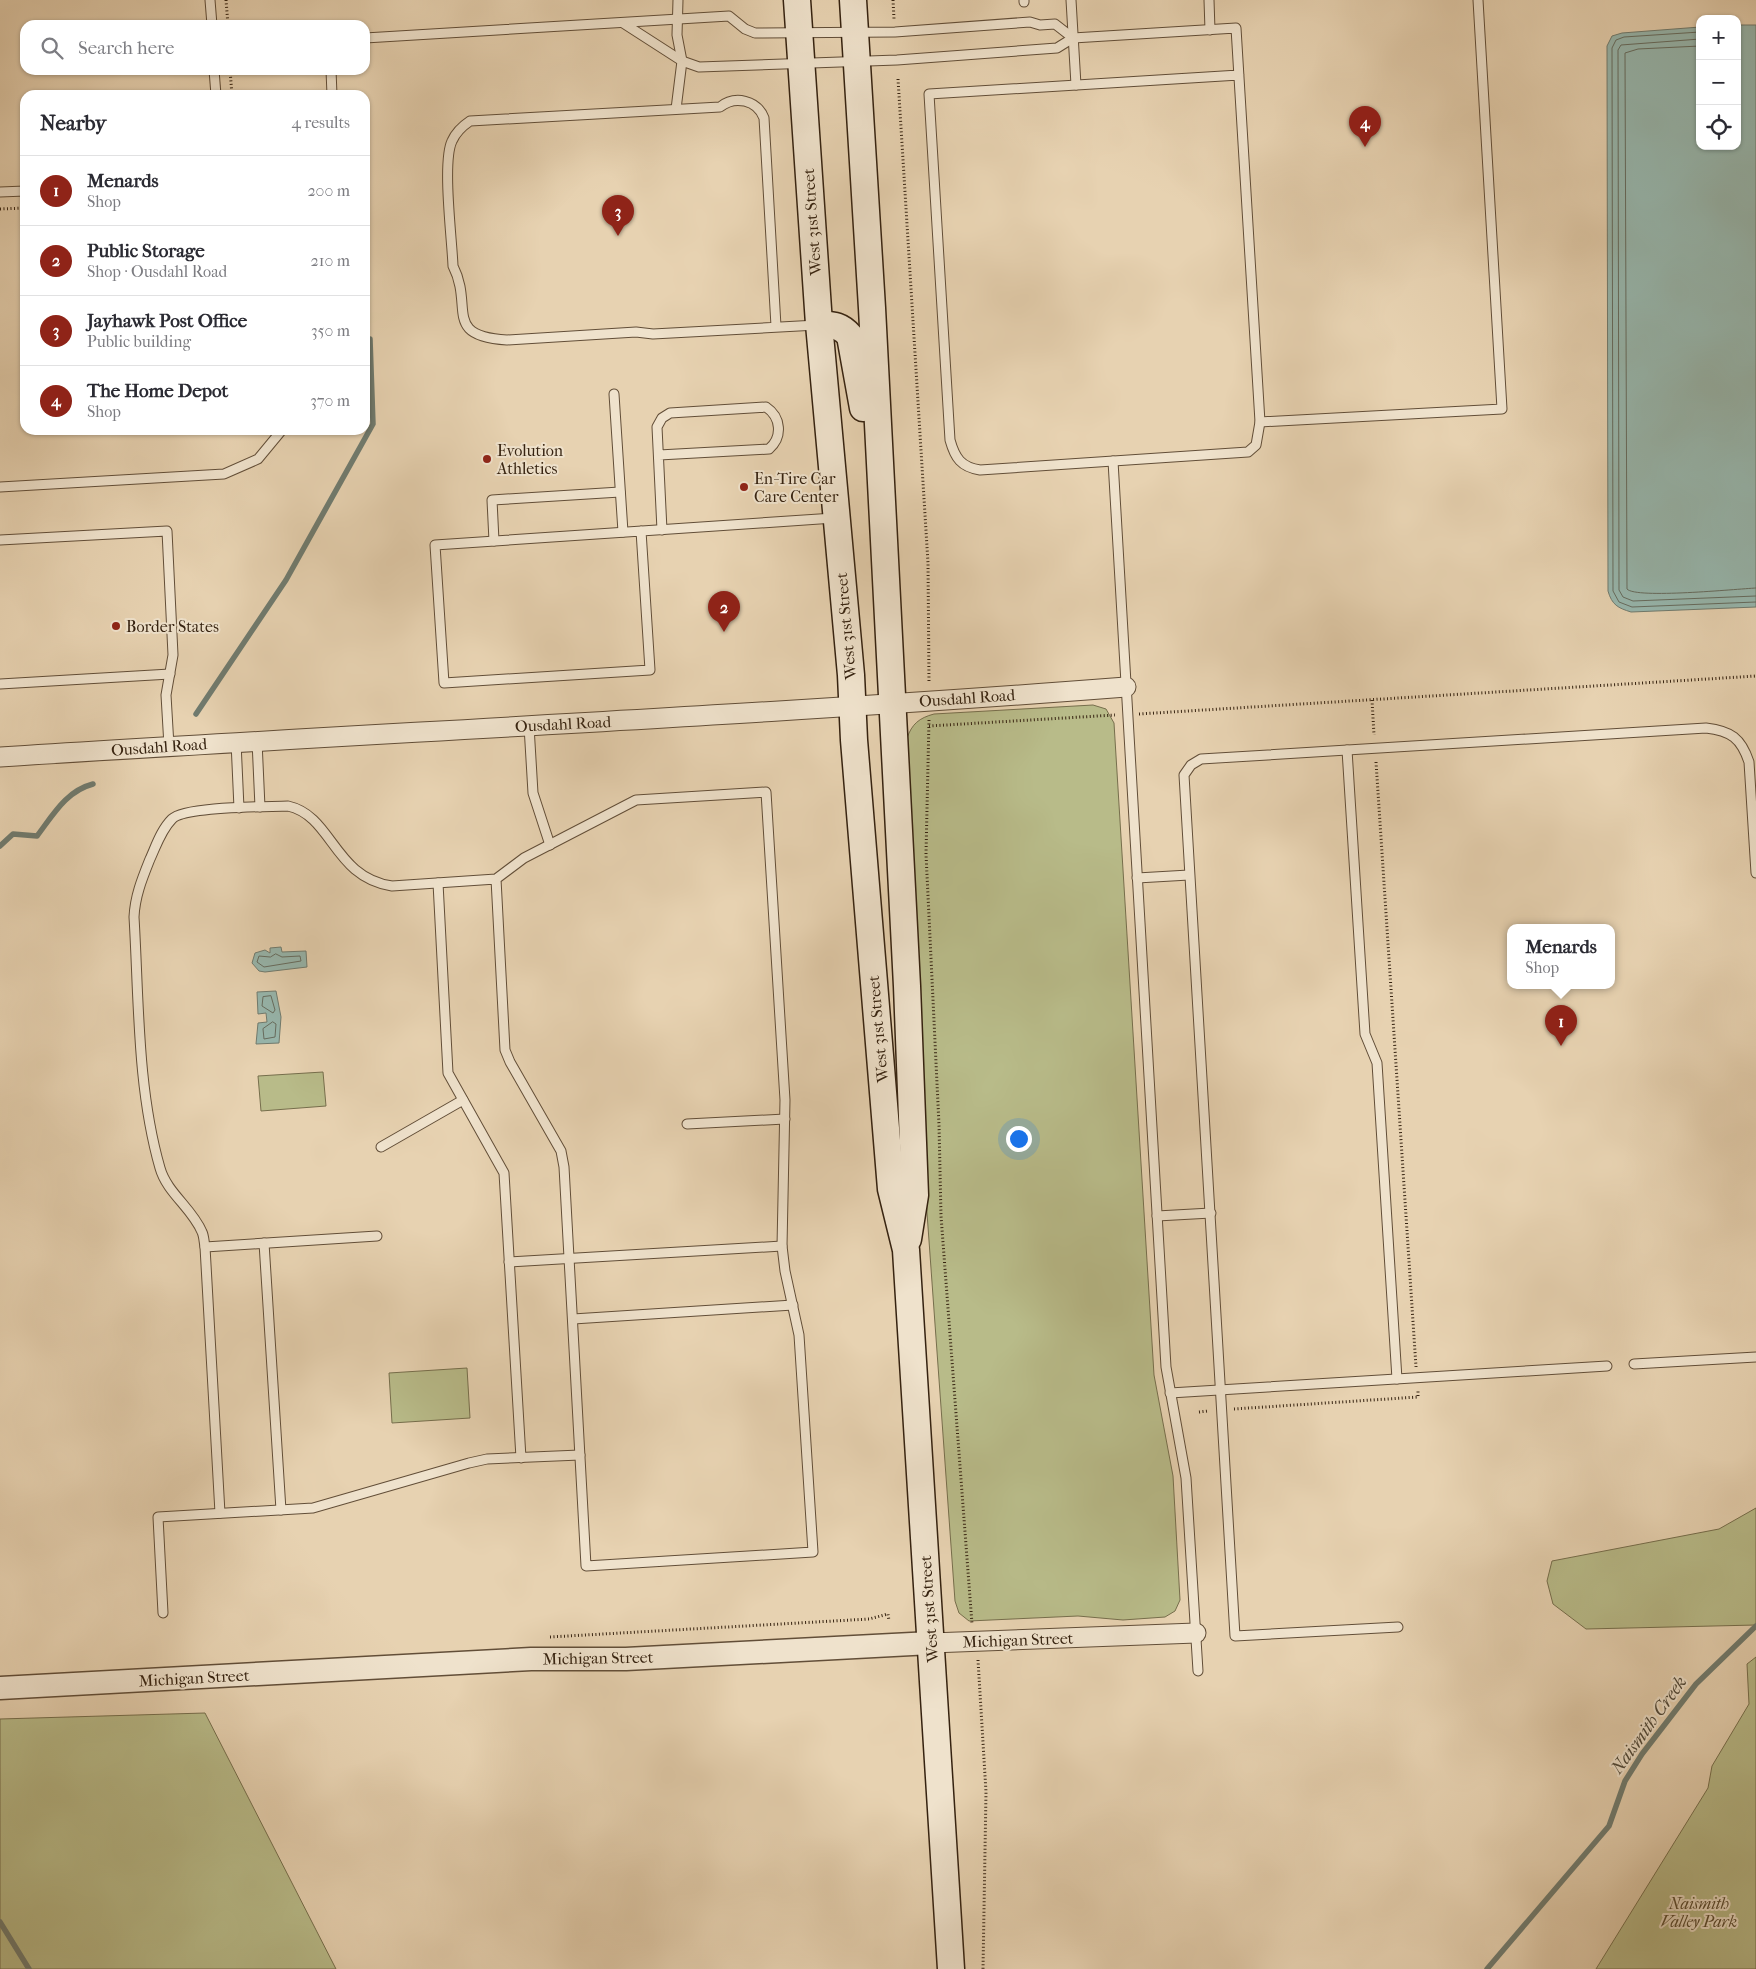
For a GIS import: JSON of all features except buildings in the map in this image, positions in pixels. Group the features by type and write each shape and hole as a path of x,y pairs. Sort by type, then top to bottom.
{"main road":[{"name":"West 31st Street","path":"797,0 819,324 837,518 891,1189 906,1250 951,1969"},
{"name":"West 31st Street","path":"853,0 907,986 915,1195 906,1250"},
{"path":"819,324 835,325 845,329 850,336 859,392 879,461"}],"street":[{"name":"Ousdahl Road","path":"0,756 257,740 689,718 1126,687"},
{"name":"Michigan Street","path":"0,1688 531,1659 626,1659 931,1643 1196,1633"}],"lane":[{"path":"210,0 212,20"},
{"path":"676,109 675,100 682,61 677,35 679,20 678,0"},
{"path":"1071,0 1076,85"},
{"path":"1209,0 1210,30"},
{"path":"1260,422 1502,409 1478,0"},
{"path":"370,38 729,16 745,29 755,33 895,32 1030,22 1040,25 1055,24 1073,38"},
{"path":"623,23 682,61 699,67 856,62 1057,48 1073,38 1236,28 1239,75 1260,422 1256,445 1248,452 980,470 960,463 953,452 950,440 929,94 1239,75"},
{"path":"214,75 216,90"},
{"path":"331,75 332,90"},
{"path":"776,326 764,118 756,106 742,100 724,104 720,107 470,121 459,129 451,143 448,163 453,266 460,279 462,318 468,329 476,335 490,339 507,340 819,324"},
{"path":"0,192 20,190"},
{"path":"614,394 623,532"},
{"path":"658,455 768,449 775,443 778,435 777,420 773,411 766,407 670,413 662,418 657,427 658,455 662,530"},
{"path":"0,487 224,474 258,459 278,435"},
{"path":"1113,461 1166,1367 1186,1478 1198,1672"},
{"path":"494,541 492,500 620,492"},
{"path":"641,531 650,670 444,683 435,545 623,532 837,518"},
{"path":"0,540 167,530 173,655 166,695 169,746"},
{"path":"0,684 170,674"},
{"path":"529,726 533,793 550,845"},
{"path":"1398,1627 1235,1636 1222,1390 1184,775 1191,765 1201,759 1706,728 1723,730 1735,737 1744,748 1749,762 1756,873"},
{"path":"257,740 260,807"},
{"path":"236,742 239,808"},
{"path":"1347,750 1365,1034 1377,1063 1397,1379"},
{"path":"220,1513 205,1246 202,1231 165,1180 160,1169 150,1124 143,1064 134,917 135,898 156,845 173,818 194,810 288,806 304,811 347,863 363,877 376,884 392,886 496,879 524,858 636,800 766,792 785,1119 782,1246 784,1271 799,1335 813,1552 586,1566 564,1167 561,1151 510,1062 506,1050 496,879"},
{"path":"1137,878 1189,875"},
{"path":"438,883 448,1073 504,1173 521,1458"},
{"path":"381,1148 463,1100"},
{"path":"687,1124 785,1119"},
{"path":"1157,1216 1211,1213"},
{"path":"205,1246 378,1236"},
{"path":"264,1243 281,1510"},
{"path":"510,1262 782,1246"},
{"path":"573,1319 792,1305"},
{"path":"1634,1364 1756,1357"},
{"path":"1170,1393 1607,1366"},
{"path":"163,1613 158,1517 313,1508 469,1462 580,1455"}],"path":[{"path":"226,0 228,20"},
{"path":"893,0 894,19"},
{"path":"230,75 232,90"},
{"path":"898,79 928,563 929,674"},
{"path":"0,209 20,208"},
{"path":"972,1621 941,1216 939,1124 926,854 929,726 1756,676"},
{"path":"979,1666 986,1792 983,1969"}],"green space":[{"path":"1093,705 1106,709 1114,723 1154,1375 1173,1476 1180,1600 1175,1611 1165,1617 1123,1620 1078,1616 969,1621 959,1613 955,1601 927,1213 907,738 917,722 924,717 934,714"},
{"path":"323,1072 326,1106 261,1111 258,1076"},
{"path":"467,1368 470,1418 392,1423 389,1373"},
{"path":"1756,1508 1756,1625 1586,1629 1553,1604 1547,1581 1552,1561 1719,1529"},
{"name":"Naismith Valley Park","path":"1756,1657 1756,1969 1596,1969 1708,1788 1712,1766 1749,1704 1747,1664"},
{"path":"205,1713 336,1969 0,1969 0,1719"}],"water":[{"path":"1741,25 1756,25 1756,607 1631,612 1616,605 1611,600 1608,591 1607,46 1612,36 1622,33 1696,27 1696,150 1741,150"},
{"path":"281,947 282,952 306,951 307,967 265,972 259,971 252,963 255,953 265,950 270,953 270,948"},
{"path":"276,991 281,1017 279,1043 256,1044 258,1023 267,1022 266,1013 258,1014 257,992"}],"waterway":[{"path":"370,339 373,424 370,429"},
{"path":"196,714 286,580 367,435"},
{"path":"0,846 13,834 37,836 68,798 83,787 93,784"},
{"name":"Naismith Creek","path":"1487,1969 1609,1826 1625,1781 1642,1754 1696,1684 1756,1626"},
{"path":"0,1922 29,1969"}],"place":[{"name":"The Home Depot","path":"1365,147"},
{"name":"Jayhawk Post Office","path":"618,236"},
{"name":"Evolution Athletics","path":"487,459"},
{"name":"En-Tire Car Care Center","path":"744,487"},
{"name":"Border States","path":"116,626"},
{"name":"Public Storage","path":"724,632"},
{"name":"Menards","path":"1561,1046"}]}
